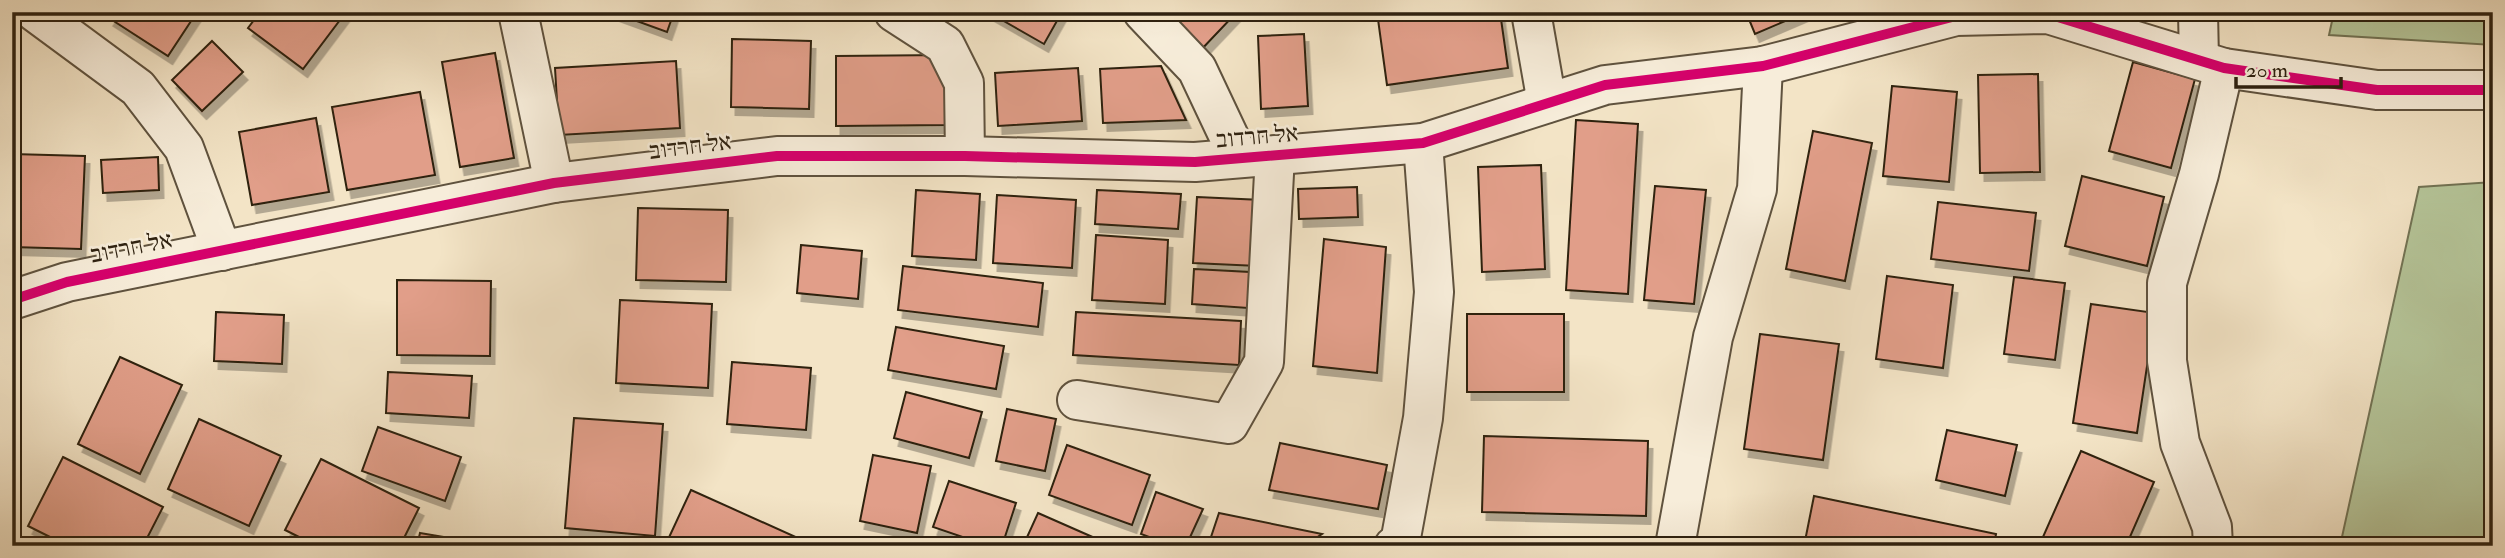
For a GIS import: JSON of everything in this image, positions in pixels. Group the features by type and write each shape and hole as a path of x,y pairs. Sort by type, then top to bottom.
{"street":[{"path":"35,12 138,88 184,148 222,251"},
{"path":"518,12 554,183"},
{"path":"894,12 945,45 964,83 965,156"},
{"path":"1077,400 1229,424 1264,362 1257,157 1197,69 1143,12"},
{"path":"1531,12 1546,103"},
{"path":"2197,12 2211,64 2199,174 2166,283 2166,361 2180,443 2212,527 2213,546"},
{"name":"אל חרדוב","path":"12,300 67,282 554,183 777,156 965,156 1195,162 1423,143 1605,85 1763,66 1956,16 2048,14 2079,17 2211,64 2377,90 2493,90"},
{"path":"1675,546 1713,337 1757,189 1763,66"},
{"path":"1394,546 1400,543 1423,418 1434,292 1423,143"}],"green space":[{"path":"2334,12 2493,12 2493,45 2329,35"},
{"path":"2493,182 2493,546 2340,546 2419,187"}],"building":[{"path":"113,12 197,12 168,56 109,18"},
{"path":"260,12 346,12 303,69 248,28"},
{"path":"612,12 674,12 667,32"},
{"path":"988,12 1062,12 1044,44"},
{"path":"1157,12 1237,12 1199,52"},
{"path":"1377,12 1500,12 1508,68 1387,85"},
{"path":"1746,12 1806,12 1755,34"},
{"path":"1304,34 1308,106 1261,109 1258,36"},
{"path":"732,39 811,41 809,109 731,107"},
{"path":"212,41 243,72 202,111 172,80"},
{"path":"495,53 514,158 460,167 442,62"},
{"path":"945,55 946,125 836,126 836,56"},
{"path":"676,61 680,128 559,135 555,68"},
{"path":"2133,62 2195,79 2171,168 2109,151"},
{"path":"1161,66 1186,120 1103,123 1100,69"},
{"path":"1078,68 1082,121 998,126 995,73"},
{"path":"2038,74 2040,172 1980,173 1978,75"},
{"path":"1892,86 1957,92 1949,182 1883,176"},
{"path":"420,92 435,175 347,190 332,107"},
{"path":"316,118 329,192 252,205 239,132"},
{"path":"1576,120 1638,124 1628,294 1566,290"},
{"path":"1813,131 1872,143 1845,281 1786,269"},
{"path":"12,154 85,156 81,249 12,247"},
{"path":"158,157 159,190 103,193 101,160"},
{"path":"1541,165 1545,269 1482,272 1478,167"},
{"path":"2082,176 2164,197 2147,266 2065,246"},
{"path":"1655,186 1706,190 1694,304 1644,300"},
{"path":"1357,187 1358,217 1299,219 1298,189"},
{"path":"916,190 980,194 976,260 912,256"},
{"path":"1097,190 1181,194 1178,229 1095,224"},
{"path":"997,195 1076,200 1072,268 993,263"},
{"path":"1197,197 1262,200 1258,266 1193,263"},
{"path":"1938,202 2036,213 2029,271 1931,259"},
{"path":"638,208 728,210 726,282 636,280"},
{"path":"1096,235 1168,240 1165,304 1092,300"},
{"path":"1324,239 1386,247 1377,373 1313,366"},
{"path":"801,245 862,251 858,299 797,293"},
{"path":"903,266 1043,283 1038,327 898,310"},
{"path":"1194,269 1250,272 1248,308 1192,304"},
{"path":"1887,276 1953,285 1943,368 1876,359"},
{"path":"2014,277 2065,283 2055,360 2004,354"},
{"path":"397,280 491,281 490,356 397,355"},
{"path":"620,300 712,304 708,388 616,383"},
{"path":"2091,304 2155,313 2137,433 2073,423"},
{"path":"216,312 284,315 282,364 214,361"},
{"path":"1076,312 1241,321 1239,365 1073,355"},
{"path":"1467,314 1564,314 1564,392 1467,392"},
{"path":"896,327 1004,346 996,389 888,370"},
{"path":"1760,334 1839,344 1823,460 1744,449"},
{"path":"120,357 182,385 140,474 78,444"},
{"path":"732,362 811,368 806,430 727,424"},
{"path":"388,372 472,376 469,418 386,413"},
{"path":"906,392 982,412 969,458 894,438"},
{"path":"1007,409 1056,419 1045,471 996,461"},
{"path":"574,418 663,424 655,536 565,528"},
{"path":"199,419 281,456 249,526 168,489"},
{"path":"378,427 461,457 445,501 362,471"},
{"path":"1947,430 2017,445 2005,496 1936,480"},
{"path":"1484,436 1648,441 1646,516 1482,512"},
{"path":"1280,443 1387,465 1378,509 1269,490"},
{"path":"1067,445 1150,475 1132,525 1049,495"},
{"path":"2081,451 2154,482 2126,546 2039,546"},
{"path":"873,455 931,466 917,533 860,521"},
{"path":"63,457 163,507 143,546 68,546 28,526"},
{"path":"321,459 419,508 400,546 317,546 285,530"},
{"path":"949,481 1016,503 1002,546 989,546 933,527"},
{"path":"691,490 809,543 808,546 665,546"},
{"path":"1156,492 1203,509 1186,546 1173,546 1141,534"},
{"path":"1814,496 1996,534 1994,546 1804,546"},
{"path":"1038,513 1113,546 1023,546"},
{"path":"1219,513 1322,534 1304,546 1208,546"},
{"path":"420,533 491,545 417,546"}],"cycle path":[{"path":"12,300 67,282 554,183 777,156 965,156 1195,162 1423,143 1605,85 1763,66 1956,16 2048,14 2224,68 2377,90 2493,90"}]}
